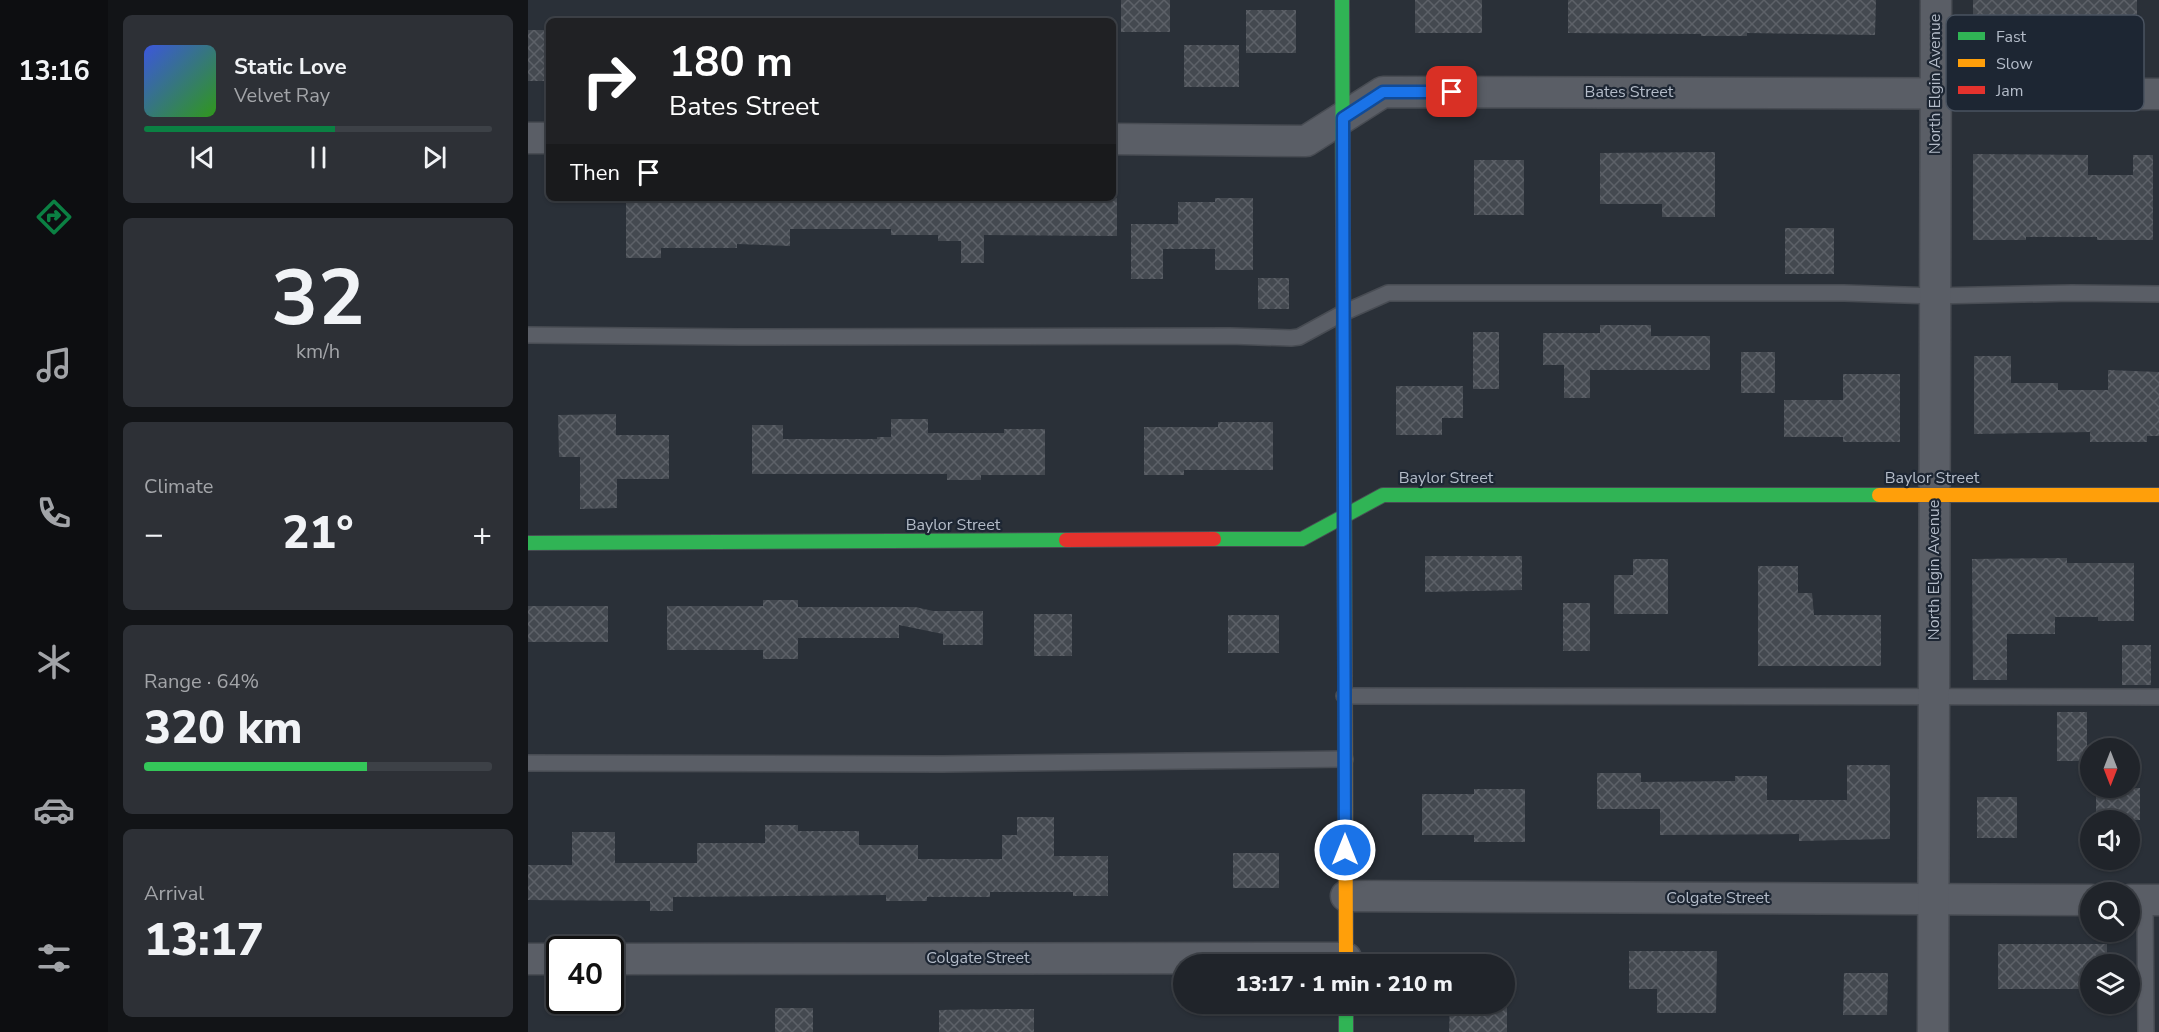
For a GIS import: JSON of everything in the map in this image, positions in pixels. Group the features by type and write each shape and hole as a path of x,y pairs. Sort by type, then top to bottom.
{"street":[{"path":"1342,0 1346,954"},
{"name":"North Elgin Avenue","path":"1933,1032 1936,0"},
{"name":"Bates Street","path":"1116,140 1306,141 1383,92 1946,93"},
{"name":"Bates Street","path":"2144,94 2159,94"},
{"path":"528,138 546,138"},
{"name":"Baylor Street","path":"528,543 1302,539 1383,495 2159,495"},
{"name":"Colgate Street","path":"1346,896 2080,900"},
{"path":"528,959 546,959"},
{"name":"Colgate Street","path":"624,959 1173,961"},
{"path":"1346,1014 1346,1032"}],"lane":[{"path":"528,335 1291,338 1299,337 1343,312 1388,293 1833,293 1935,296 2159,294"},
{"path":"1344,696 2159,698"},
{"path":"528,763 942,764 1345,759"},
{"path":"2145,900 2146,1032"}],"building":[{"path":"1121,0 1170,0 1170,32 1121,32"},
{"path":"1415,0 1482,0 1482,33 1415,33"},
{"path":"1568,0 1876,0 1875,35 1747,33 1747,36 1701,36 1701,34 1568,33"},
{"path":"1973,0 2137,0 2137,15 1973,15"},
{"path":"1246,10 1296,10 1296,53 1246,53"},
{"path":"528,30 546,30 546,81 528,81"},
{"path":"1184,45 1239,45 1239,87 1184,87"},
{"path":"1715,152 1715,217 1662,217 1662,204 1600,204 1600,153"},
{"path":"1973,154 2088,155 2088,175 2133,175 2133,155 2153,155 2153,240 2026,237 2026,240 1973,240"},
{"path":"1474,160 1524,160 1524,215 1474,215"},
{"path":"1117,198 1117,236 984,235 984,263 961,263 961,241 938,241 938,235 891,235 891,229 790,229 790,246 737,244 737,248 661,248 661,258 626,258 626,201 1116,201"},
{"path":"1215,198 1253,198 1253,270 1215,270 1215,249 1163,249 1163,279 1131,279 1131,224 1178,224 1178,202 1215,202"},
{"path":"1785,228 1834,228 1834,274 1785,274"},
{"path":"1258,278 1289,278 1289,309 1258,309"},
{"path":"1600,325 1651,325 1651,336 1710,336 1710,370 1590,370 1590,398 1564,398 1564,365 1543,365 1543,333 1600,333"},
{"path":"1473,332 1499,332 1499,389 1473,389"},
{"path":"1741,352 1775,352 1775,393 1741,393"},
{"path":"1974,356 2011,356 2011,383 2058,383 2058,390 2108,390 2108,370 2159,372 2159,436 2147,436 2147,442 2090,442 2090,432 1974,434"},
{"path":"1843,374 1900,374 1900,442 1843,442 1843,437 1784,437 1784,400 1843,400"},
{"path":"1396,386 1463,386 1463,418 1442,418 1442,435 1396,435"},
{"path":"616,414 616,435 669,435 669,479 617,479 617,508 580,509 580,457 559,457 558,415"},
{"path":"891,419 928,419 928,433 1004,433 1004,429 1045,429 1045,475 981,475 981,480 947,480 947,474 752,474 752,425 783,425 783,439 877,439 877,437 891,437"},
{"path":"1218,422 1273,422 1273,470 1184,470 1184,475 1144,475 1144,427 1218,427"},
{"path":"1425,556 1522,556 1522,590 1425,592"},
{"path":"2067,558 2067,563 2134,563 2134,621 2098,621 2098,617 2055,617 2055,634 2007,634 2007,680 1973,680 1972,559"},
{"path":"1633,559 1668,559 1668,614 1614,614 1614,575 1633,575"},
{"path":"1758,566 1798,566 1798,593 1812,593 1814,615 1881,615 1881,666 1758,666"},
{"path":"763,600 798,600 798,607 915,607 933,611 983,611 983,645 943,645 943,634 899,625 899,638 798,638 798,659 763,659 763,650 667,650 667,606 763,606"},
{"path":"1563,603 1590,603 1590,651 1563,651"},
{"path":"528,606 608,606 608,642 528,642"},
{"path":"1034,614 1072,614 1072,656 1034,656"},
{"path":"1228,615 1279,615 1279,653 1228,653"},
{"path":"2122,645 2151,645 2151,685 2122,685"},
{"path":"2057,712 2087,712 2087,738 2080,738 2080,761 2057,761"},
{"path":"1847,765 1890,765 1890,839 1799,841 1799,834 1660,835 1660,809 1597,809 1597,773 1641,773 1641,782 1735,781 1735,776 1767,776 1767,800 1847,800"},
{"path":"1474,789 1525,789 1525,842 1474,842 1474,835 1422,835 1422,794 1474,794"},
{"path":"1977,797 2017,797 2017,838 1977,838"},
{"path":"2096,798 2140,798 2140,810 2096,810"},
{"path":"1017,817 1054,817 1054,856 1108,856 1108,896 1073,896 1073,892 990,892 990,897 927,897 927,901 886,901 886,895 673,897 673,911 650,911 650,901 528,900 528,865 572,865 572,832 615,832 615,863 697,863 697,843 765,843 765,825 798,825 798,831 859,831 859,845 918,845 918,859 1002,859 1002,835 1017,835"},
{"path":"1233,853 1279,853 1279,888 1233,888"},
{"path":"1998,944 2107,944 2107,954 2080,954 2080,989 1998,989"},
{"path":"1629,951 1717,951 1716,1013 1657,1013 1657,989 1629,989"},
{"path":"1844,973 1888,973 1887,1015 1843,1015"},
{"path":"775,1008 813,1008 813,1032 775,1032"},
{"path":"1034,1009 1034,1032 939,1032 939,1010"},
{"path":"1450,1014 1507,1014 1507,1032 1449,1032"}],"traffic: fast":[{"path":"1342,0 1345,675"},
{"path":"1214,539 1302,539 1383,495 1879,495"},
{"path":"528,543 1066,540"},
{"path":"1346,1014 1346,1032"}],"traffic: slow":[{"path":"1879,495 2159,495"},
{"path":"1345,675 1346,954"}],"traffic: jam":[{"path":"1066,540 1214,539"}],"route":[{"path":"1345,850 1343,118 1383,92 1452,92"}]}
